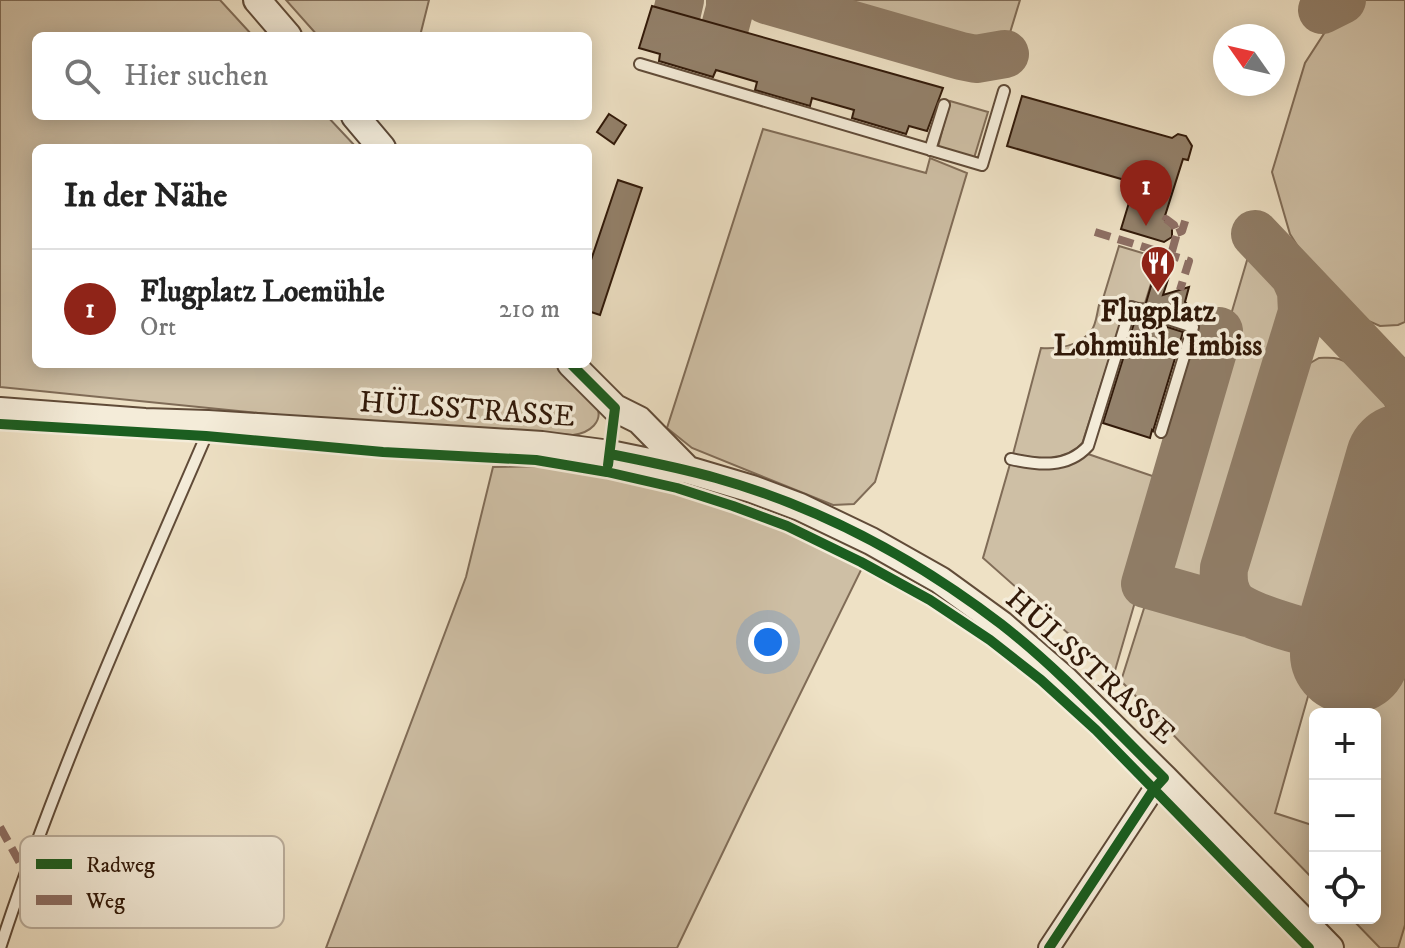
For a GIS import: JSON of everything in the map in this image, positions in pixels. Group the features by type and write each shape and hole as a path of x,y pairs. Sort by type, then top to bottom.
{"street":[{"path":"257,0 285,32"},
{"path":"358,120 379,144"},
{"path":"575,368 615,408 639,420 688,470"},
{"path":"610,454 615,408"},
{"name":"HÜLSSTRASSE","path":"0,411 542,445 610,454 688,470 800,507 871,541 940,580 1002,625 1064,679 1330,948"},
{"path":"1049,948 1164,778"}],"lane":[{"path":"640,64 982,165 1004,91"},
{"path":"930,150 944,105"},
{"path":"1011,459 1052,464 1068,460 1088,446 1131,307 1193,327 1161,432"},
{"path":"39,836 113,652 206,436 208,424"},
{"path":"0,948 20,887"}],"shaded area":[{"path":"0,0 220,0 249,32 32,32 32,120 331,120 353,144 32,144 32,368 565,368 596,404 598,416 594,426 573,435 397,427 0,387"},
{"path":"286,0 429,0 421,32 314,32"},
{"path":"822,0 1020,0 1009,36 974,43"},
{"path":"1365,0 1405,0 1405,322 1398,325 1380,326 1364,319 1302,253 1290,234 1272,172 1305,63 1327,29 1340,16"},
{"path":"950,101 988,112 974,158 938,147"},
{"path":"763,129 926,173 930,158 967,173 875,482 854,504 833,505 692,448 667,428"},
{"path":"1119,246 1159,258 1145,303 1102,302"},
{"path":"1248,257 1280,290 1289,314 1210,582 1199,587 1187,586 1158,577 1156,569"},
{"path":"1127,304 1082,444 1058,457 1013,454 1041,348 1068,346 1081,340 1094,326 1099,305"},
{"path":"1319,358 1339,359 1355,368 1384,402 1389,419 1340,590 1328,607 1306,616 1277,611 1250,599 1238,578 1237,557 1289,387 1300,369"},
{"path":"1088,454 1167,481 1167,492 1114,674 983,558 1010,464 1033,468 1059,467"},
{"path":"553,466 691,495 806,538 863,566 677,948 326,948 466,577 493,467"},
{"path":"1405,556 1405,925 1398,948 1380,948 1357,924 1381,924 1381,708 1360,708"},
{"path":"1151,597 1322,647 1275,813 1309,824 1309,875 1121,681 1146,602"}],"building":[{"path":"652,6 943,88 927,131 909,126 906,134 852,118 854,110 812,98 810,106 755,90 757,82 716,70 713,77 659,61 660,54 639,48"},
{"path":"1022,96 1172,138 1178,134 1186,136 1192,146 1188,160 1183,159 1164,219 1172,227 1172,237 1164,242 1121,229 1135,183 1007,146"},
{"path":"609,114 626,125 614,144 597,132"},
{"path":"618,180 642,188 600,315 592,312 592,257"},
{"path":"1158,262 1172,267 1163,295 1189,287 1185,302 1190,307 1187,317 1146,303"},
{"path":"1136,317 1183,332 1150,438 1103,423"}],"taxiway":[{"path":"677,13 680,0"},
{"path":"725,27 730,0"},
{"path":"766,0 961,56 976,59 1005,54"},
{"path":"1322,10 1342,0"},
{"path":"1255,234 1405,392"},
{"path":"1294,275 1301,291 1302,312 1224,568 1225,586 1239,608 1288,627 1321,634 1337,632 1350,624 1368,591"},
{"path":"1219,331 1145,584 1247,613"}],"runway":[{"path":"1350,654 1405,463"}],"marked path":[{"path":"1177,233 1182,231 1187,215"},
{"path":"1165,221 1174,225 1177,233 1171,255"},
{"path":"1095,232 1189,261 1180,290"},
{"path":"0,827 20,863"}],"cycle path":[{"path":"575,368 615,408 608,465"},
{"path":"0,424 536,460 677,488 787,526 930,600 990,640 1041,680 1096,730 1309,948"},
{"path":"610,454 690,471 754,490 829,520 901,557 969,600 1023,642 1065,679 1164,778 1049,948"}],"place":[{"name":"Flugplatz Loemühle","path":"1146,226"},
{"name":"Flugplatz Lohmühle Imbiss","path":"1158,294"}]}
